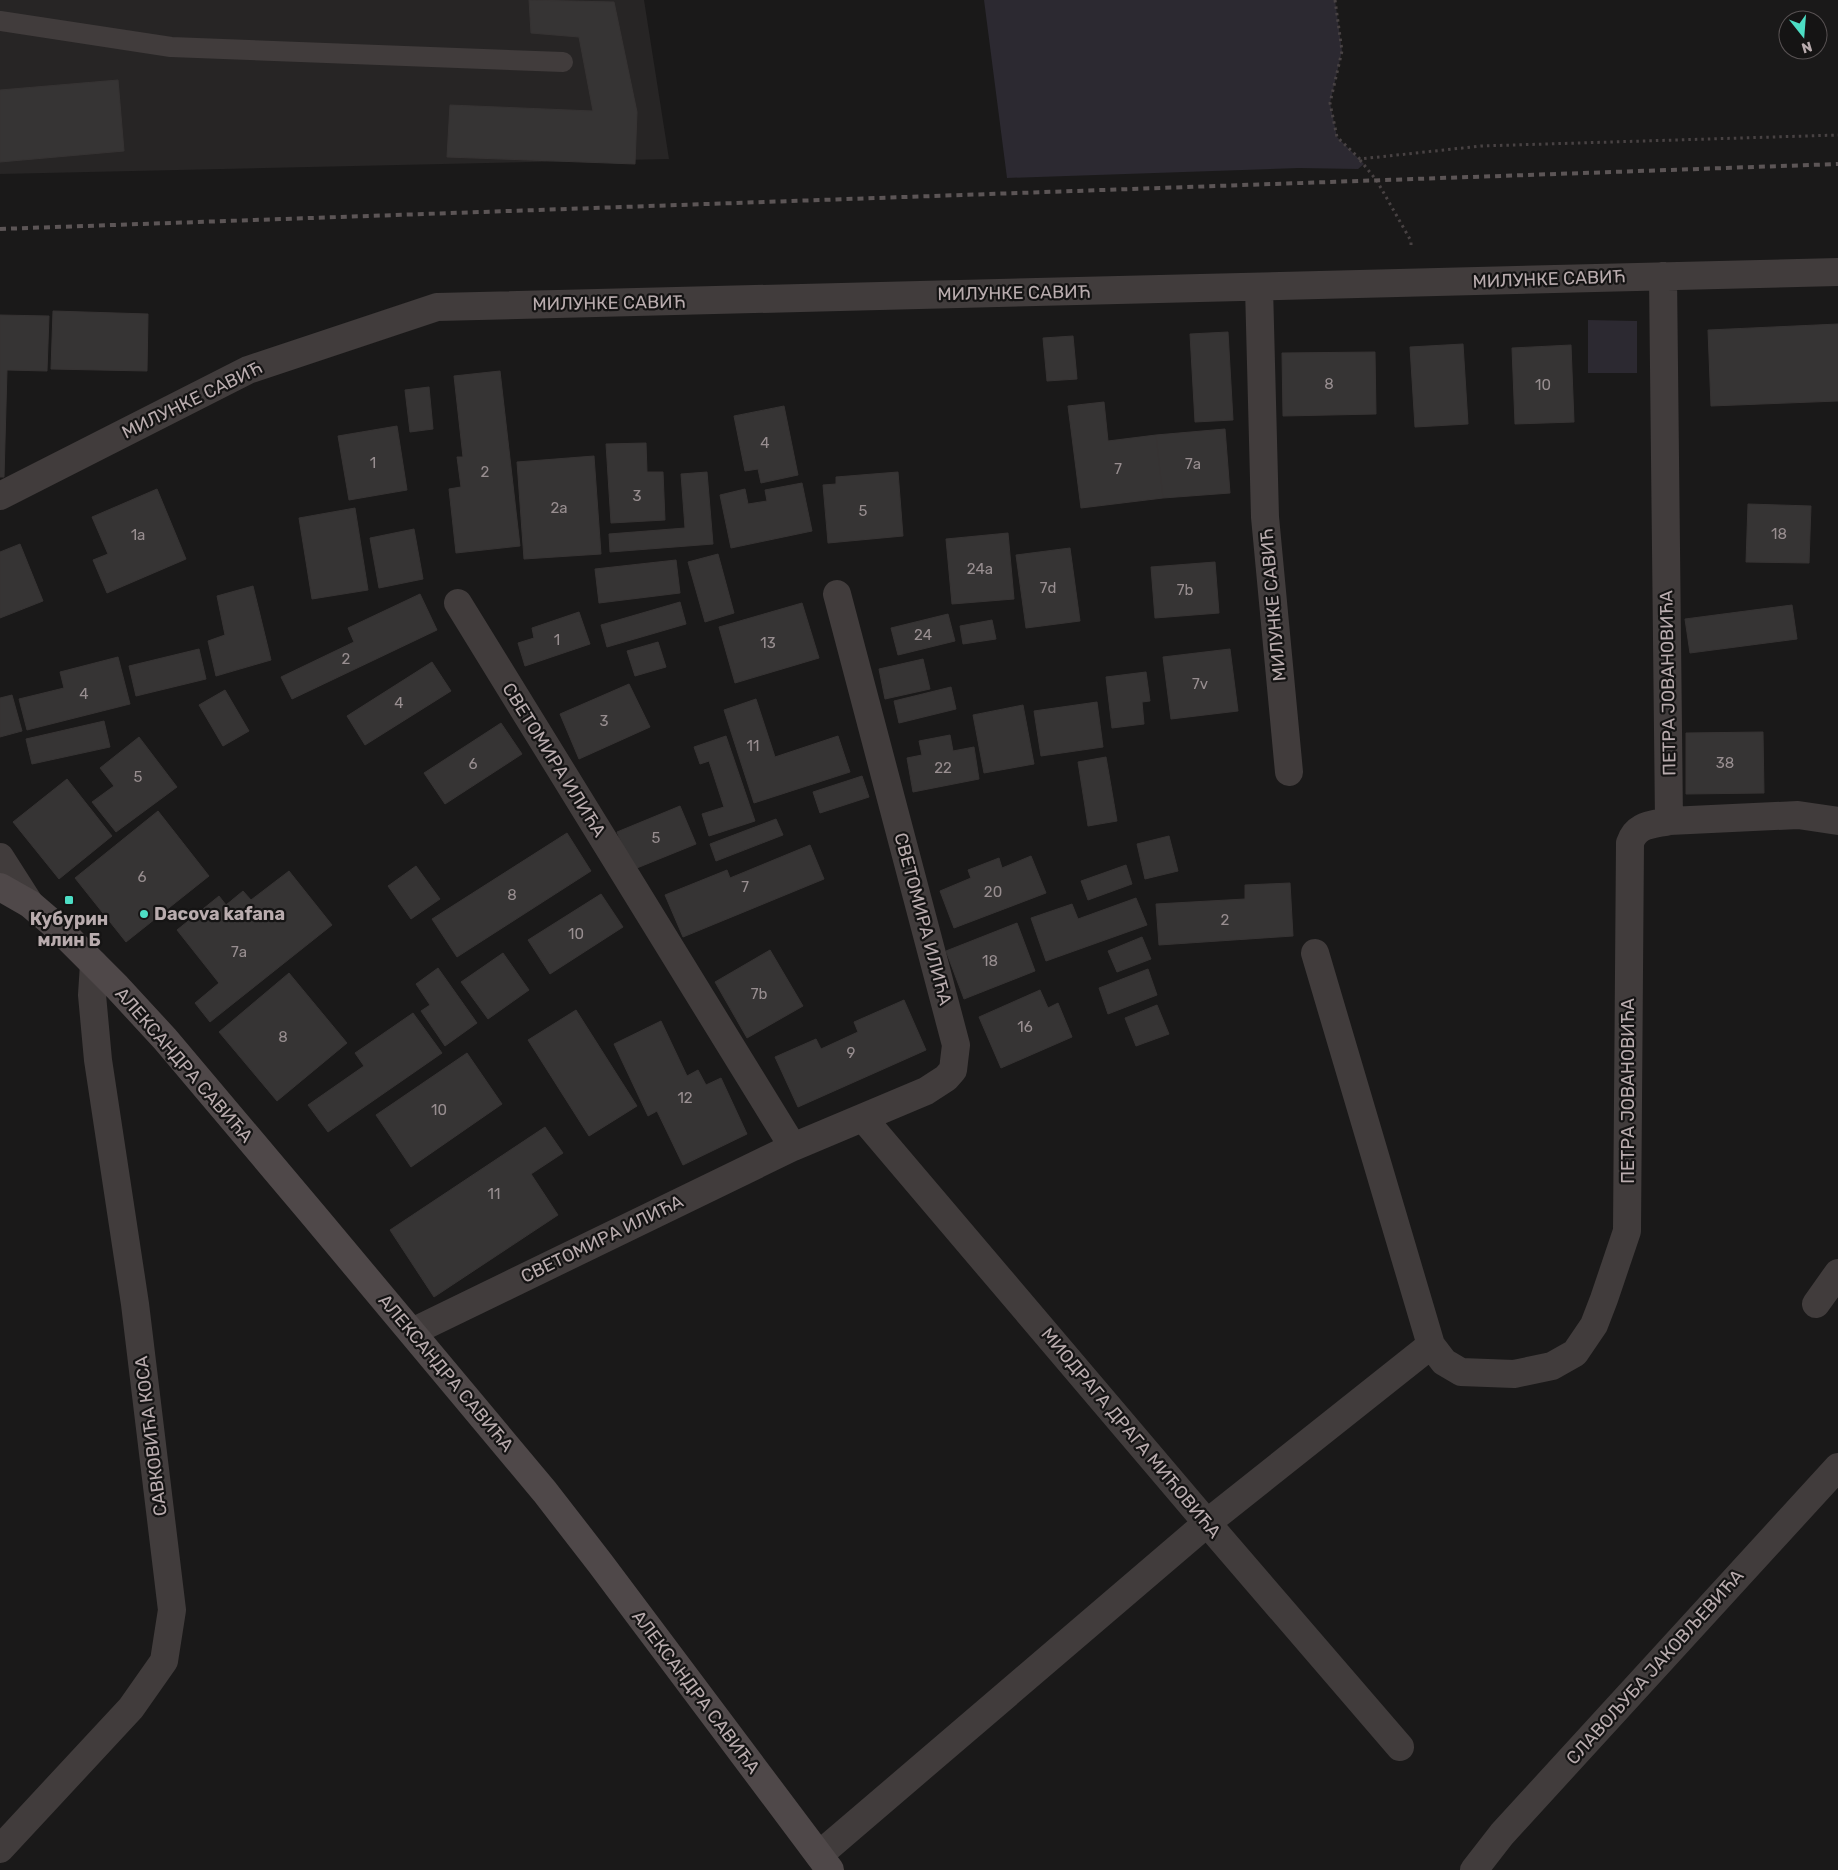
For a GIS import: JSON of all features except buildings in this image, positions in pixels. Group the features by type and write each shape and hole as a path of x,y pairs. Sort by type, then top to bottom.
{"main road":[{"name":"АЛЕКСАНДРА САВИЋА","path":"0,887 30,904 94,964 165,1039 489,1423 570,1523 825,1863"}],"street":[{"name":"МИЛУНКЕ САВИЋ","path":"0,496 248,370 437,307 1838,272"},
{"name":"ПЕТРА ЈОВАНОВИЋА","path":"1315,953 1431,1345 1444,1362 1461,1372 1514,1374 1552,1366 1575,1353 1594,1325 1627,1231 1630,843 1633,834 1639,828 1669,820 1663,276"},
{"name":"МИЛУНКЕ САВИЋ","path":"1259,287 1265,517 1289,772"},
{"name":"СВЕТОМИРА ИЛИЋА","path":"412,1332 792,1147 926,1091 946,1078 953,1070 956,1045 836,594"},
{"name":"СВЕТОМИРА ИЛИЋА","path":"458,603 792,1147"},
{"path":"1669,820 1798,814 1838,821"},
{"path":"0,857 30,904"},
{"name":"САВКОВИЋА КОСА","path":"0,1849 131,1708 164,1661 172,1610 135,1304 98,1060 92,995 94,964"},
{"name":"МИОДРАГА ДРАГА МИЋОВИЋА","path":"863,1118 1400,1747"},
{"path":"1816,1304 1838,1273"},
{"path":"825,1863 1207,1523 1431,1345"},
{"name":"СЛАВОЉУБА ЈАКОВЉЕВИЋА","path":"1474,1870 1502,1834 1838,1467"}],"lane":[{"path":"0,21 171,48 563,62"}],"path":[{"path":"1336,0 1342,51 1330,103 1337,136 1360,159 1377,181 1411,241 1412,283"},
{"path":"1360,159 1481,146 1838,135"}],"shaded area":[{"path":"0,0 644,0 669,159 0,174"},
{"path":"984,0 1335,0 1342,51 1330,103 1337,137 1364,164 1358,169 1299,168 1007,178"},
{"path":"1588,320 1637,321 1637,373 1588,373"}],"railway":[{"path":"0,229 1838,164"}],"place":[{"name":"Кубурин млин Б","path":"69,900"},
{"name":"Dacova kafana","path":"144,914"}]}
